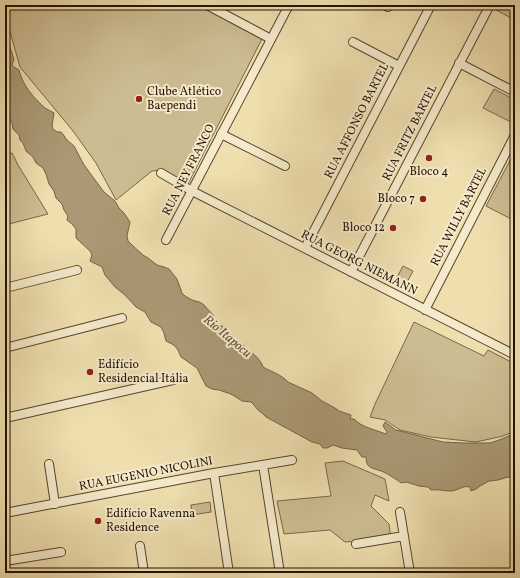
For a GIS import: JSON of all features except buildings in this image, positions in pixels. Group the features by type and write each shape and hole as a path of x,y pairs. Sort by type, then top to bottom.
{"street":[{"path":"207,5 271,40"},
{"name":"RUA NEY FRANCO","path":"166,240 289,5"},
{"name":"RUA AFFONSO BARTEL","path":"305,248 431,5"},
{"name":"RUA FRITZ BARTEL","path":"351,272 490,5"},
{"path":"353,42 399,66"},
{"path":"459,63 515,92"},
{"path":"222,134 285,166"},
{"name":"RUA WILLY BARTEL","path":"425,310 515,135"},
{"name":"RUA GEORG NIEMANN","path":"161,173 192,191 515,355"},
{"path":"5,288 77,270"},
{"path":"5,348 122,318"},
{"path":"5,418 174,380"},
{"name":"RUA EUGENIO NICOLINI","path":"5,513 214,473 292,460"},
{"path":"49,464 55,504"},
{"path":"263,465 280,573"},
{"path":"214,473 229,573"},
{"path":"400,512 410,573"},
{"path":"356,544 404,536"},
{"path":"140,546 144,573"},
{"path":"5,561 61,552"}],"shaded area":[{"name":"Clube Atlético Baependi","path":"5,5 200,5 261,37 262,39 188,184 161,170 152,171 116,200 96,163 73,131 20,67 5,14"},
{"path":"497,5 515,5 515,20 494,9"},
{"path":"494,89 515,100 515,119 513,123 483,108"},
{"path":"515,151 515,221 486,206"},
{"path":"5,152 6,154 12,153 48,214 5,225"},
{"path":"403,266 413,271 405,286 395,281"},
{"path":"414,322 484,356 488,350 515,364 515,431 503,436 476,442 431,437 400,430 385,420 370,417"},
{"path":"343,461 385,479 389,501 375,495 371,506 389,524 391,539 345,542 330,530 284,534 277,501 331,496 325,463"},
{"path":"210,502 211,512 192,515 191,505"}],"water":[{"name":"Rio Itapocu","path":"5,33 14,59 12,65 19,70 23,81 33,95 45,108 54,113 53,129 57,132 61,132 74,146 87,169 104,192 115,201 130,222 127,236 128,241 143,255 157,265 169,269 177,279 182,293 192,300 203,304 214,316 213,320 218,325 228,328 231,337 241,343 254,355 263,367 280,375 288,382 312,393 339,411 351,415 350,419 354,419 365,426 386,434 387,432 383,426 385,422 396,430 443,442 490,443 515,433 515,479 508,477 489,481 471,491 470,487 462,487 451,491 431,490 428,487 406,482 401,483 386,473 370,467 367,464 366,457 362,457 357,450 333,445 323,448 320,444 312,442 266,417 251,402 242,401 231,394 206,386 197,368 181,357 174,345 166,341 161,327 151,322 145,312 136,307 115,287 105,275 102,267 90,261 92,255 90,251 76,238 76,229 67,220 68,216 62,204 56,198 43,168 36,163 33,157 26,151 19,135 13,129 12,123 5,111"}],"place":[{"name":"Clube Atlético Baependi","path":"139,99"},
{"name":"Bloco 4","path":"429,158"},
{"name":"Bloco 7","path":"423,199"},
{"name":"Bloco 12","path":"393,228"},
{"name":"Edifício Residencial Itália","path":"90,372"},
{"name":"Edifício Ravenna Residence","path":"98,521"}]}
